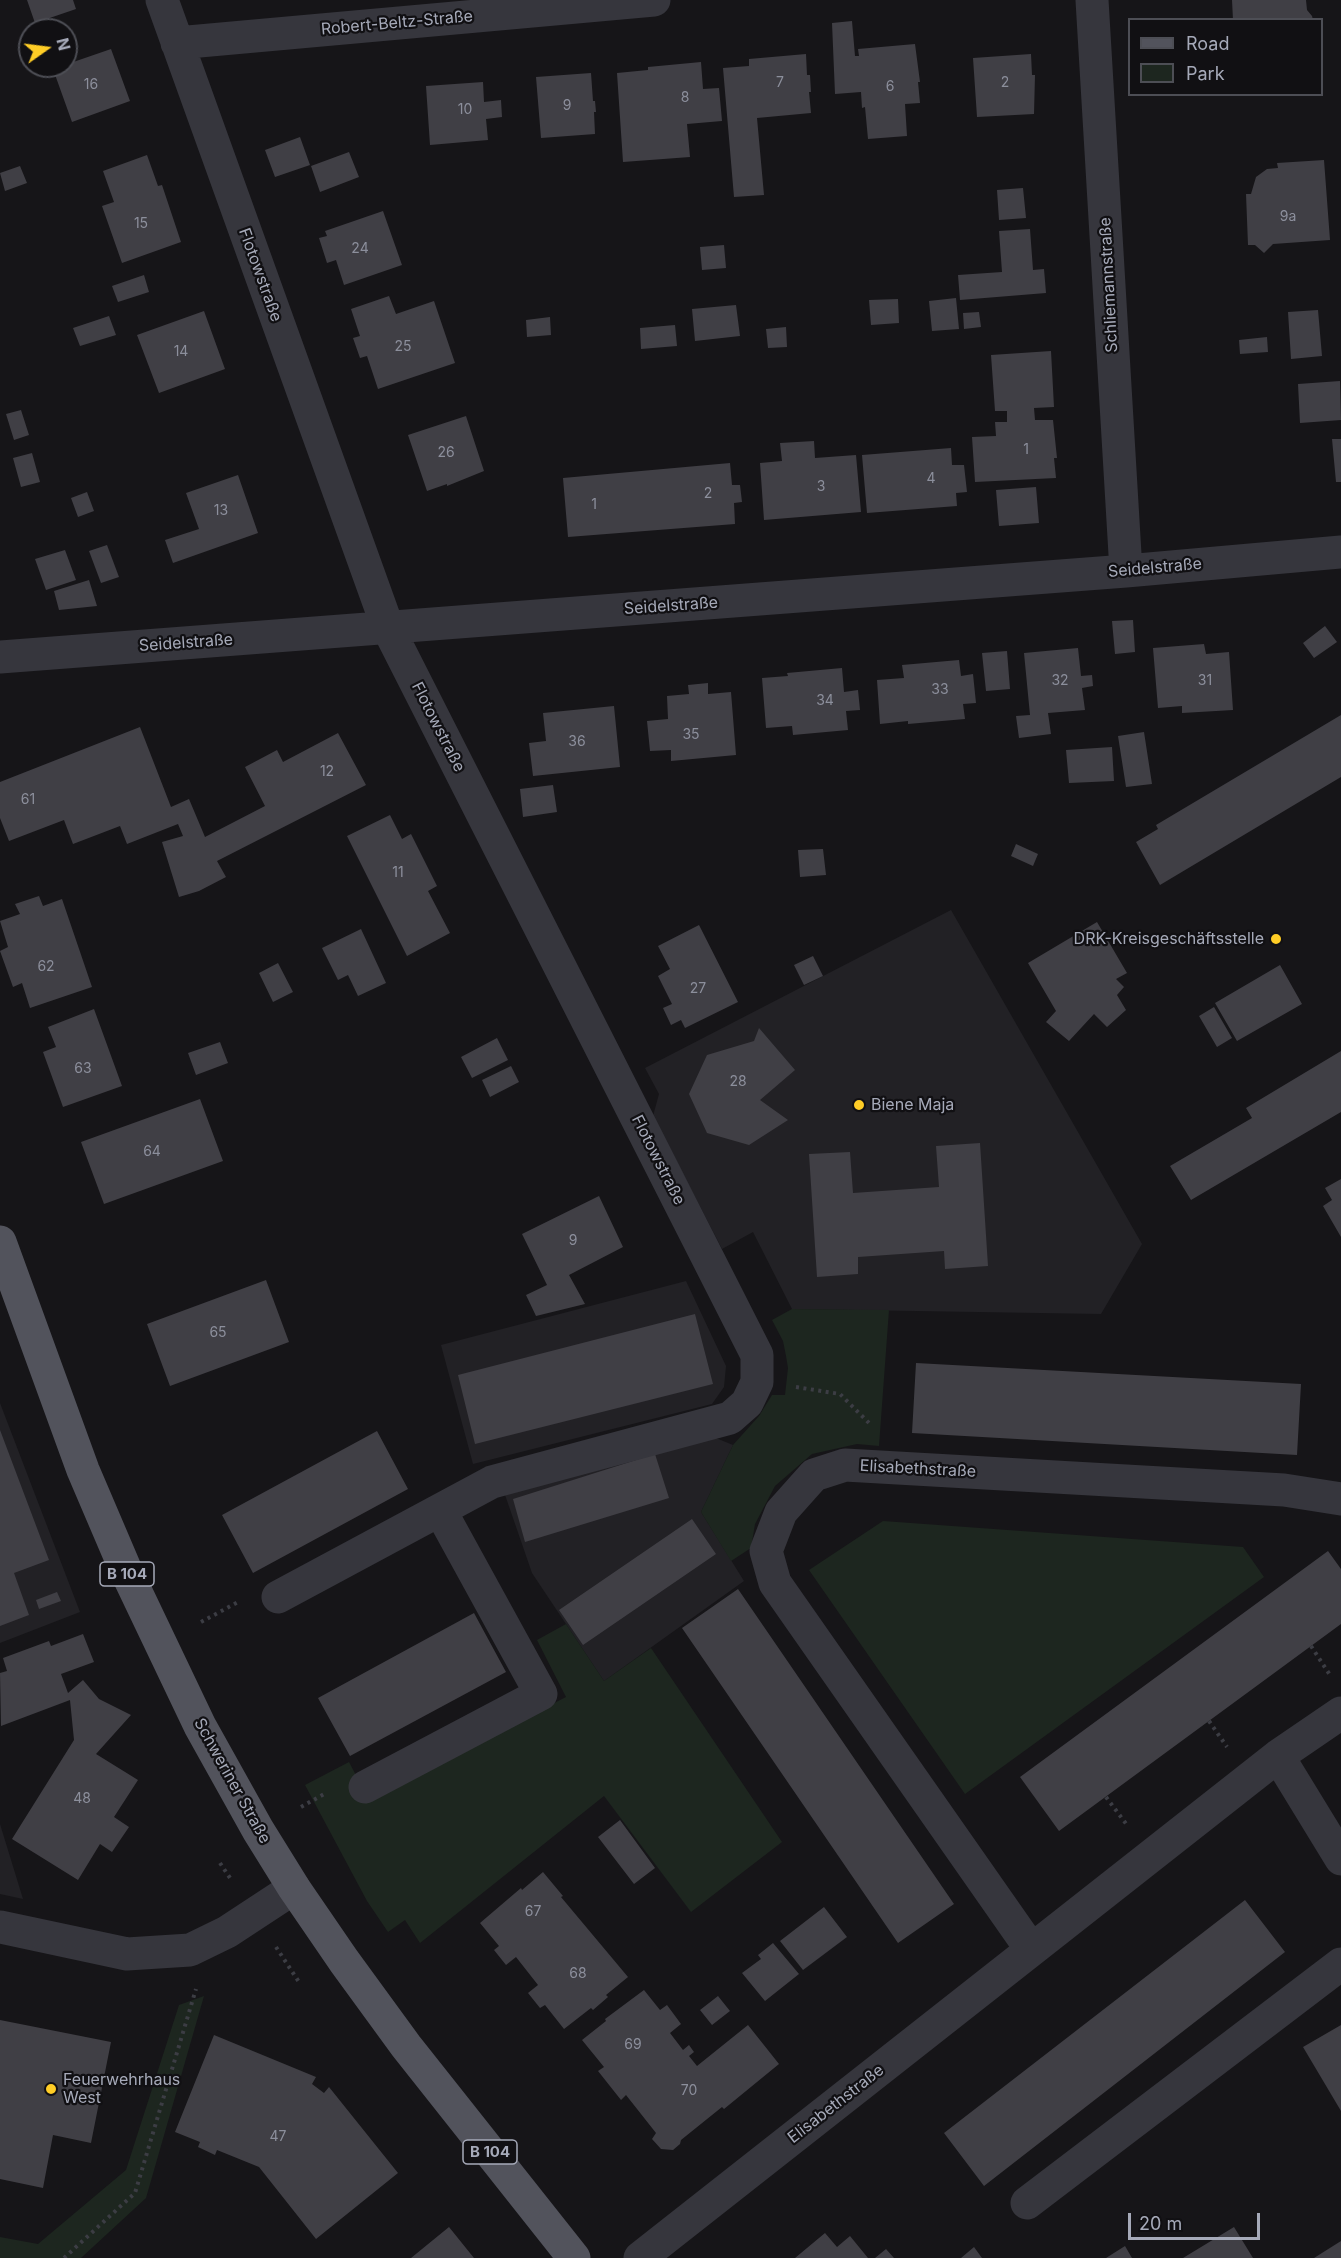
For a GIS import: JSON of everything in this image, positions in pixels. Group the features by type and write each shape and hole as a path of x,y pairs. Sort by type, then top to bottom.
{"main road":[{"name":"Schweriner Straße","path":"0,1242 83,1470 127,1573 200,1726 258,1830 344,1962 406,2046 574,2258"}],"street":[{"name":"Flotowstraße","path":"162,0 388,628 757,1355 757,1382"},
{"name":"Robert-Beltz-Straße","path":"177,43 654,0"},
{"name":"Schliemannstraße","path":"1092,0 1126,571"},
{"name":"Seidelstraße","path":"0,657 1126,571 1341,552"},
{"path":"278,1597 492,1482 730,1418 747,1403 757,1382"},
{"name":"Elisabethstraße","path":"1031,1949 775,1583 766,1551 781,1512 814,1475 845,1465 1284,1490 1341,1499"},
{"path":"365,1787 541,1694 440,1510"},
{"name":"Elisabethstraße","path":"640,2258 1278,1755 1341,1713"},
{"path":"1278,1755 1341,1859"},
{"path":"0,1928 127,1954 190,1950 227,1932 294,1888"},
{"path":"1027,2203 1341,1964"}],"path":[{"path":"757,1382 840,1394 873,1427"},
{"path":"1311,1646 1333,1680"},
{"path":"1209,1721 1232,1754"},
{"path":"1106,1797 1132,1832"},
{"path":"64,2258 135,2193 197,1985"}],"shaded area":[{"name":"Biene Maja","path":"951,910 1142,1244 1101,1314 792,1309 753,1232 722,1249 653,1116 659,1094 645,1068"},
{"path":"686,1281 726,1366 724,1387 712,1404 473,1464 441,1345"},
{"path":"0,1403 80,1612 0,1643"},
{"path":"711,1436 733,1445 701,1512 744,1581 604,1681 532,1573 504,1492"},
{"path":"0,1824 23,1899 0,1894"}],"green space":[{"path":"792,1309 889,1310 879,1446 857,1444 812,1454 775,1486 755,1524 751,1548 731,1561 701,1512 733,1445 759,1416 772,1395 785,1395 788,1368 786,1356 783,1341 772,1320"},
{"path":"883,1521 1243,1547 1264,1577 965,1794 809,1570"},
{"path":"566,1624 604,1681 651,1648 782,1842 691,1912 604,1796 420,1943 405,1920 388,1932 367,1901 305,1785 349,1762 368,1798 566,1697 537,1640"},
{"path":"204,1996 146,2198 81,2258 0,2258 0,2237 38,2244 126,2170 179,2005"}],"building":[{"path":"27,0 73,0 76,9 50,18 33,18"},
{"path":"1232,0 1306,0 1307,10 1312,18 1233,18"},
{"path":"852,21 855,56 859,56 858,49 915,44 920,103 905,104 907,136 868,139 861,92 835,94 832,23"},
{"path":"111,49 130,101 72,122 56,78 78,78 78,60"},
{"path":"806,54 807,75 810,75 811,113 757,118 764,195 734,197 723,68 749,66 749,59"},
{"path":"1031,54 1032,75 1035,75 1034,114 977,117 973,58"},
{"path":"701,62 703,89 719,88 722,121 687,124 690,157 623,162 617,73 648,70 648,67"},
{"path":"591,73 596,112 594,112 595,134 541,138 536,77"},
{"path":"483,82 484,102 501,100 502,117 486,119 488,140 430,145 426,86"},
{"path":"300,137 310,165 275,177 265,150"},
{"path":"349,152 359,177 320,192 311,166"},
{"path":"147,155 158,186 162,185 181,242 122,263 102,206 114,202 103,171"},
{"path":"1324,160 1330,240 1273,244 1264,253 1255,245 1248,245 1246,194 1251,194 1256,177 1267,169 1278,168 1277,163"},
{"path":"20,166 27,183 5,191 0,173"},
{"path":"1023,188 1026,218 999,220 997,190"},
{"path":"383,211 402,265 344,285 336,260 327,263 319,238 327,236 325,231"},
{"path":"1030,229 1033,270 1044,269 1046,293 960,300 958,275 1002,272 999,231"},
{"path":"724,245 726,268 702,270 700,247"},
{"path":"144,275 149,292 118,302 112,286"},
{"path":"389,296 396,314 434,301 455,363 378,389 367,356 360,358 353,338 360,336 351,309"},
{"path":"956,298 959,329 932,331 929,301"},
{"path":"898,299 899,323 871,325 869,300"},
{"path":"736,305 740,336 695,341 692,309"},
{"path":"1318,310 1322,356 1291,359 1288,312"},
{"path":"204,311 225,369 159,393 137,335"},
{"path":"979,312 981,327 964,329 963,313"},
{"path":"109,316 116,335 80,346 73,328"},
{"path":"550,317 551,335 527,337 526,320"},
{"path":"675,325 677,346 641,349 640,328"},
{"path":"786,327 787,347 768,348 766,329"},
{"path":"1267,337 1268,352 1240,354 1239,340"},
{"path":"1051,351 1054,407 1034,408 1035,420 1053,420 1057,458 1054,458 1056,478 975,482 972,437 996,436 995,422 1007,422 1007,411 995,411 991,355"},
{"path":"1340,381 1341,420 1300,423 1298,384"},
{"path":"21,410 29,435 14,440 6,414"},
{"path":"466,416 484,471 447,486 447,484 427,491 408,435"},
{"path":"1332,439 1341,439 1341,482 1336,482"},
{"path":"814,441 815,458 856,455 861,512 764,520 760,463 782,461 780,443"},
{"path":"951,448 952,465 964,465 967,492 956,493 957,506 867,513 862,455"},
{"path":"32,453 40,482 21,487 13,458"},
{"path":"730,463 732,485 740,485 742,502 734,503 735,524 568,537 563,478"},
{"path":"238,475 258,533 173,563 165,540 199,529 186,493"},
{"path":"1036,487 1039,523 999,526 996,490"},
{"path":"87,492 94,511 78,517 71,498"},
{"path":"107,545 119,577 101,583 89,551"},
{"path":"65,550 76,580 46,590 35,559"},
{"path":"89,580 97,606 59,610 54,591"},
{"path":"1133,620 1135,652 1115,654 1112,621"},
{"path":"1325,626 1337,642 1314,658 1303,643"},
{"path":"1204,644 1206,654 1229,652 1233,710 1182,713 1182,706 1158,708 1153,648"},
{"path":"1078,648 1081,676 1092,675 1093,686 1082,688 1085,710 1048,713 1051,734 1019,738 1016,716 1030,715 1024,653"},
{"path":"1007,651 1010,689 986,691 982,653"},
{"path":"959,660 961,676 973,674 976,703 963,704 965,719 880,724 877,680 904,678 902,665"},
{"path":"842,668 844,692 858,690 860,710 846,711 848,730 793,735 792,726 766,728 762,678 788,676 787,673"},
{"path":"708,683 708,694 731,692 736,755 671,761 671,750 650,751 647,721 668,719 667,696 689,694 688,685"},
{"path":"614,706 620,767 533,776 529,743 546,741 543,713"},
{"path":"1341,715 1341,777 1160,885 1136,842 1158,829 1156,825"},
{"path":"140,727 171,807 189,799 205,837 265,806 245,767 277,750 283,762 338,733 366,785 217,861 226,877 199,891 179,897 162,842 183,836 178,824 127,844 120,826 73,844 64,820 9,841 0,818 0,782"},
{"path":"1144,732 1152,784 1126,787 1118,736"},
{"path":"1112,747 1114,781 1069,783 1066,750"},
{"path":"553,785 557,812 523,817 520,789"},
{"path":"390,815 402,839 411,834 437,886 428,891 450,933 407,956 347,836"},
{"path":"1016,844 1038,854 1033,866 1011,856"},
{"path":"823,849 826,875 800,877 798,850"},
{"path":"39,896 43,906 62,899 92,987 30,1008 22,983 13,987 0,951 8,947 0,921 20,914 15,904"},
{"path":"1097,922 1127,973 1116,979 1124,987 1117,995 1126,1010 1107,1027 1094,1014 1069,1041 1046,1022 1056,1011 1028,963"},
{"path":"699,925 738,1002 685,1028 681,1020 671,1025 663,1008 672,1004 658,976 670,969 658,946"},
{"path":"361,929 386,983 358,996 348,975 338,980 322,948"},
{"path":"813,956 823,976 804,985 794,965"},
{"path":"278,963 293,992 273,1002 259,973"},
{"path":"1280,965 1302,1004 1237,1041 1215,1003"},
{"path":"1214,1007 1232,1038 1217,1047 1199,1016"},
{"path":"94,1009 122,1086 63,1107 43,1052 56,1047 48,1027"},
{"path":"759,1028 795,1070 760,1100 788,1120 749,1145 707,1133 689,1094 707,1055 754,1041"},
{"path":"497,1038 508,1060 472,1078 461,1057"},
{"path":"220,1042 228,1063 196,1075 188,1053"},
{"path":"1341,1051 1341,1112 1191,1200 1170,1166 1252,1118 1246,1108"},
{"path":"511,1066 519,1082 490,1097 482,1080"},
{"path":"200,1099 223,1161 104,1204 81,1142"},
{"path":"980,1143 988,1266 945,1269 944,1251 858,1257 858,1274 817,1277 809,1154 850,1152 853,1193 939,1187 936,1146"},
{"path":"1341,1179 1341,1237 1323,1206 1332,1200 1325,1188"},
{"path":"599,1196 623,1247 569,1275 585,1304 536,1316 526,1295 547,1285 522,1234"},
{"path":"266,1280 289,1342 170,1386 147,1324"},
{"path":"695,1314 713,1384 475,1444 458,1375"},
{"path":"916,1363 1301,1384 1297,1455 912,1433"},
{"path":"0,1430 49,1560 14,1573 29,1615 0,1626"},
{"path":"377,1431 408,1489 253,1573 222,1515"},
{"path":"655,1454 669,1498 525,1542 513,1499"},
{"path":"692,1519 716,1554 583,1645 559,1610"},
{"path":"1328,1551 1341,1569 1341,1624 1059,1831 1020,1777"},
{"path":"738,1589 954,1904 898,1943 682,1628"},
{"path":"57,1592 61,1601 39,1609 36,1600"},
{"path":"474,1613 506,1672 350,1756 318,1698"},
{"path":"83,1634 94,1662 61,1674 68,1693 83,1680 99,1699 131,1715 96,1754 138,1780 114,1817 129,1827 112,1852 100,1844 78,1880 12,1839 74,1740 70,1700 1,1726 0,1673 7,1671 3,1658 49,1641 51,1646"},
{"path":"620,1820 655,1868 634,1884 598,1837"},
{"path":"543,1872 628,1977 606,1995 608,1997 593,2010 591,2008 564,2029 545,2005 540,2008 528,1993 538,1985 516,1957 506,1965 494,1950 499,1946 480,1923"},
{"path":"1245,1900 1285,1952 984,2186 944,2133"},
{"path":"824,1907 847,1937 803,1970 780,1941"},
{"path":"773,1943 799,1974 765,2001 742,1973 761,1959 758,1955"},
{"path":"644,1990 660,2010 667,2005 681,2024 670,2033 683,2050 689,2045 694,2052 689,2056 697,2066 748,2025 779,2064 724,2109 722,2107 681,2140 673,2150 661,2149 652,2139 656,2133 626,2095 621,2100 598,2071 604,2067 582,2040 606,2021 605,2019"},
{"path":"718,1996 730,2011 712,2025 700,2010"},
{"name":"Feuerwehrhaus West","path":"0,2020 111,2042 91,2143 53,2135 43,2188 0,2179"},
{"path":"1341,2025 1341,2111 1303,2047"},
{"path":"214,2035 316,2077 312,2084 324,2093 329,2087 398,2173 316,2239 259,2167 217,2150 215,2155 198,2147 200,2142 175,2132"},
{"path":"449,2227 474,2258 411,2258"},
{"path":"1234,2227 1253,2258 1183,2258"},
{"path":"825,2233 837,2247 850,2236 868,2258 795,2258"},
{"path":"1341,2241 1341,2258 1314,2258"},
{"path":"1125,2246 1132,2258 1106,2258"},
{"path":"974,2247 982,2258 961,2258"},
{"path":"886,2249 894,2258 875,2258"}],"place":[{"name":"DRK-Kreisgeschäftsstelle","path":"1276,939"},
{"name":"Biene Maja","path":"859,1105"},
{"name":"Feuerwehrhaus West","path":"51,2089"}]}
